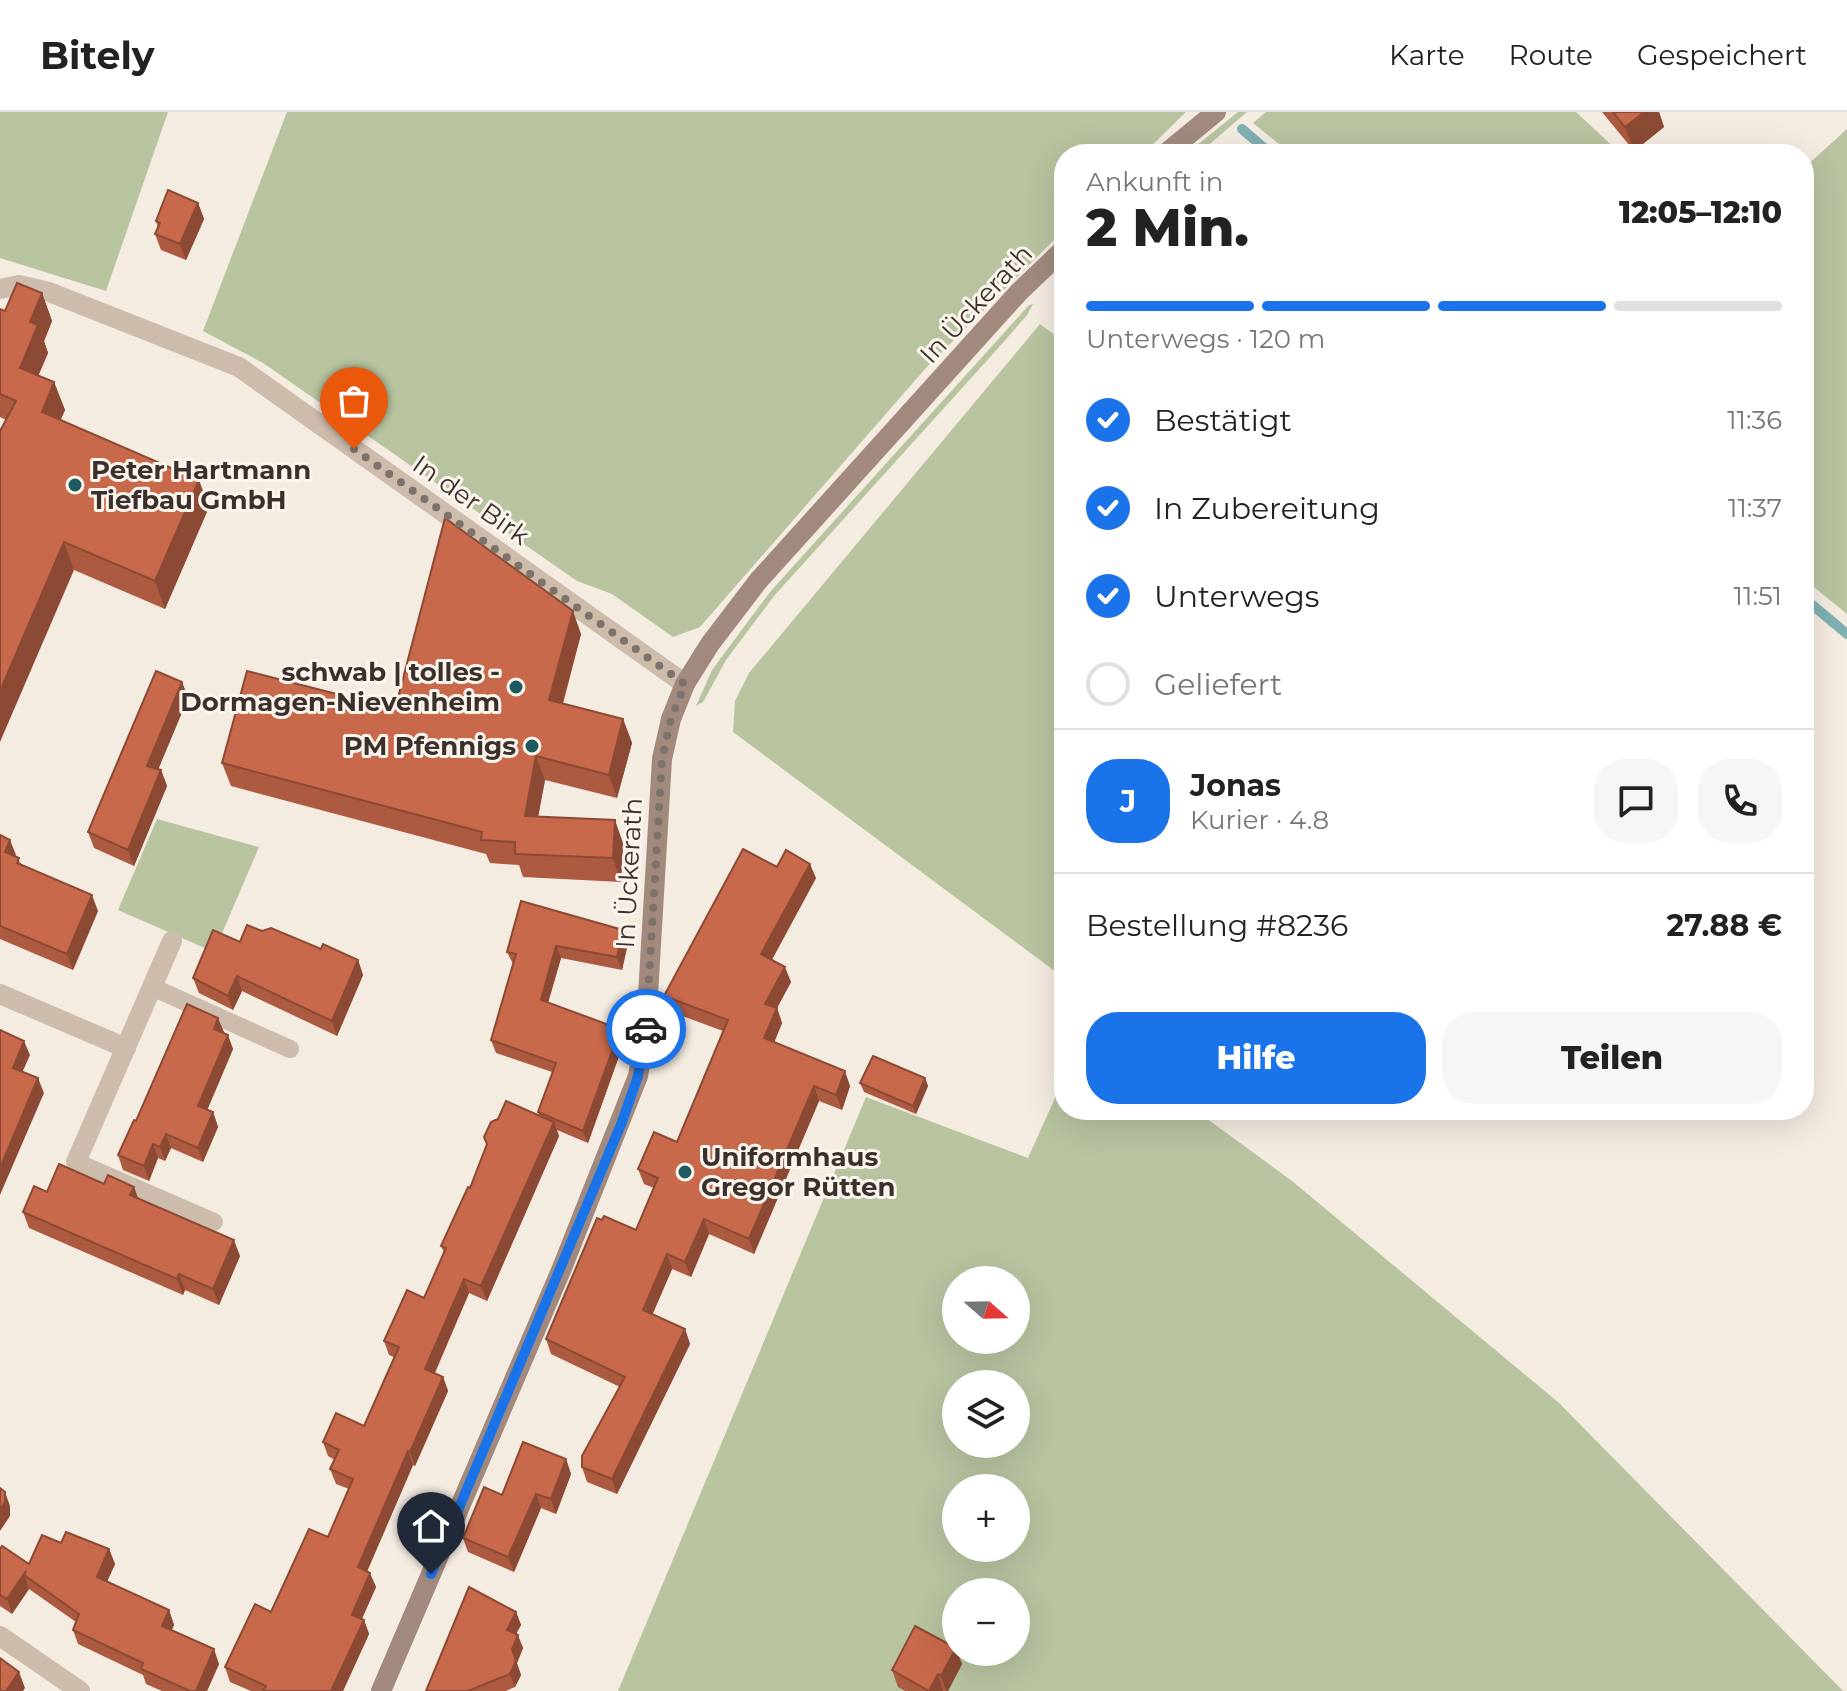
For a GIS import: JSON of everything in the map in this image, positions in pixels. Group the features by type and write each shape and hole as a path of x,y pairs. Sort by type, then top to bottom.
{"main road":[{"path":"1177,144 1216,112"},
{"name":"In Ückerath","path":"381,1691 562,1268 638,1076 646,1029 662,759 671,719 685,684 710,644 758,581 1019,292 1054,259"}],"street":[{"name":"In der Birk","path":"0,289 19,285 49,292 239,367 685,684"},
{"path":"76,1162 172,941"},
{"path":"0,994 126,1048"},
{"path":"0,1636 80,1691"}],"lane":[{"path":"152,987 290,1049"},
{"path":"76,1162 214,1222"}],"green space":[{"path":"0,112 168,112 106,291 0,258"},
{"path":"287,112 1186,112 1153,144 1054,144 1054,240 925,369 700,627 673,637 612,594 577,581 263,363 203,331"},
{"path":"1238,112 1247,112 1210,144 1198,144"},
{"path":"1266,112 1576,112 1610,144 1279,144 1253,123"},
{"path":"1847,129 1847,614 1814,587 1814,159"},
{"path":"1033,304 1001,345 774,596 726,660 703,702 696,706 712,670 770,592"},
{"path":"1040,324 1054,334 1054,971 733,732 735,701 749,673"},
{"path":"157,819 259,847 214,952 118,910"},
{"path":"866,1097 1028,1158 1054,1100 1054,1120 1209,1120 1292,1181 1558,1402 1843,1691 618,1691"}],"building":[{"path":"1613,112 1644,112 1625,127"},
{"path":"168,190 198,203 180,244 155,234 160,223 156,221"},
{"path":"17,283 42,293 30,322 38,325 20,368 54,382 42,412 199,480 155,581 64,542 0,691 0,431 16,401 0,394 0,309 5,311"},
{"path":"445,518 573,611 549,700 623,719 609,775 536,756 525,816 615,820 613,858 515,854 515,842 481,840 482,832 222,763 247,671 395,709"},
{"path":"156,671 182,682 147,766 161,770 128,850 88,832"},
{"path":"0,835 10,840 5,852 19,858 17,863 92,895 67,954 0,926"},
{"path":"743,849 777,867 786,850 810,864 761,954 785,967 765,1004 777,1008 764,1038 845,1071 836,1095 814,1086 749,1239 704,1219 685,1262 667,1254 643,1310 685,1329 612,1479 582,1467 582,1456 625,1377 546,1339 597,1218 602,1220 604,1216 636,1230 658,1178 638,1169 654,1132 677,1142 728,1020 664,996"},
{"path":"521,901 623,930 617,957 556,946 541,1000 620,1029 583,1131 538,1112 556,1063 491,1040 516,954 507,952"},
{"path":"247,925 262,931 271,928 321,949 323,944 358,960 332,1021 237,976 228,996 193,978 213,930 240,942"},
{"path":"187,1004 218,1018 214,1029 228,1035 198,1106 213,1112 198,1148 166,1134 160,1147 153,1144 144,1166 118,1155"},
{"path":"0,1030 24,1041 13,1068 38,1078 0,1168"},
{"path":"873,1056 925,1078 913,1106 860,1083"},
{"path":"506,1101 554,1122 481,1286 464,1279 425,1369 443,1377 358,1567 370,1573 352,1615 364,1620 331,1691 263,1691 266,1686 225,1667 255,1604 271,1612 309,1529 328,1537 353,1479 330,1469 339,1450 323,1442 336,1413 364,1426 399,1347 384,1341 407,1290 424,1298 446,1248 441,1246 470,1188 487,1144 484,1137 491,1122 498,1119"},
{"path":"59,1164 104,1184 108,1175 134,1187 130,1195 234,1240 213,1289 179,1274 177,1279 23,1212 34,1186 47,1192"},
{"path":"523,1442 566,1459 551,1499 536,1494 508,1557 463,1538 484,1487 502,1495"},
{"path":"0,1488 5,1492 5,1502 0,1510"},
{"path":"66,1532 109,1549 97,1577 169,1610 162,1626 214,1649 196,1691 141,1669 143,1663 73,1630 79,1614 24,1575 26,1571 7,1599 0,1595 2,1546 29,1564 42,1535 61,1543"},
{"path":"469,1587 516,1612 507,1630 518,1635 512,1649 516,1661 510,1674 468,1691 426,1691"},
{"path":"915,1626 942,1640 942,1666 946,1666 929,1691 892,1670"},
{"path":"0,1658 19,1672 6,1691 0,1691"}],"waterway":[{"path":"1242,129 1259,144"},
{"path":"1814,606 1847,634"}],"way so far":[{"path":"354,449 685,684 671,719 662,759 646,1029"}],"place":[{"name":"Peter Hartmann Tiefbau GmbH","path":"75,485"},
{"name":"schwab | tolles - Dormagen-Nievenheim","path":"516,687"},
{"name":"PM Pfennigs","path":"532,746"},
{"name":"Uniformhaus Gregor Rütten","path":"685,1172"}],"route":[{"path":"431,1574 622,1122 638,1076 646,1029"}]}
